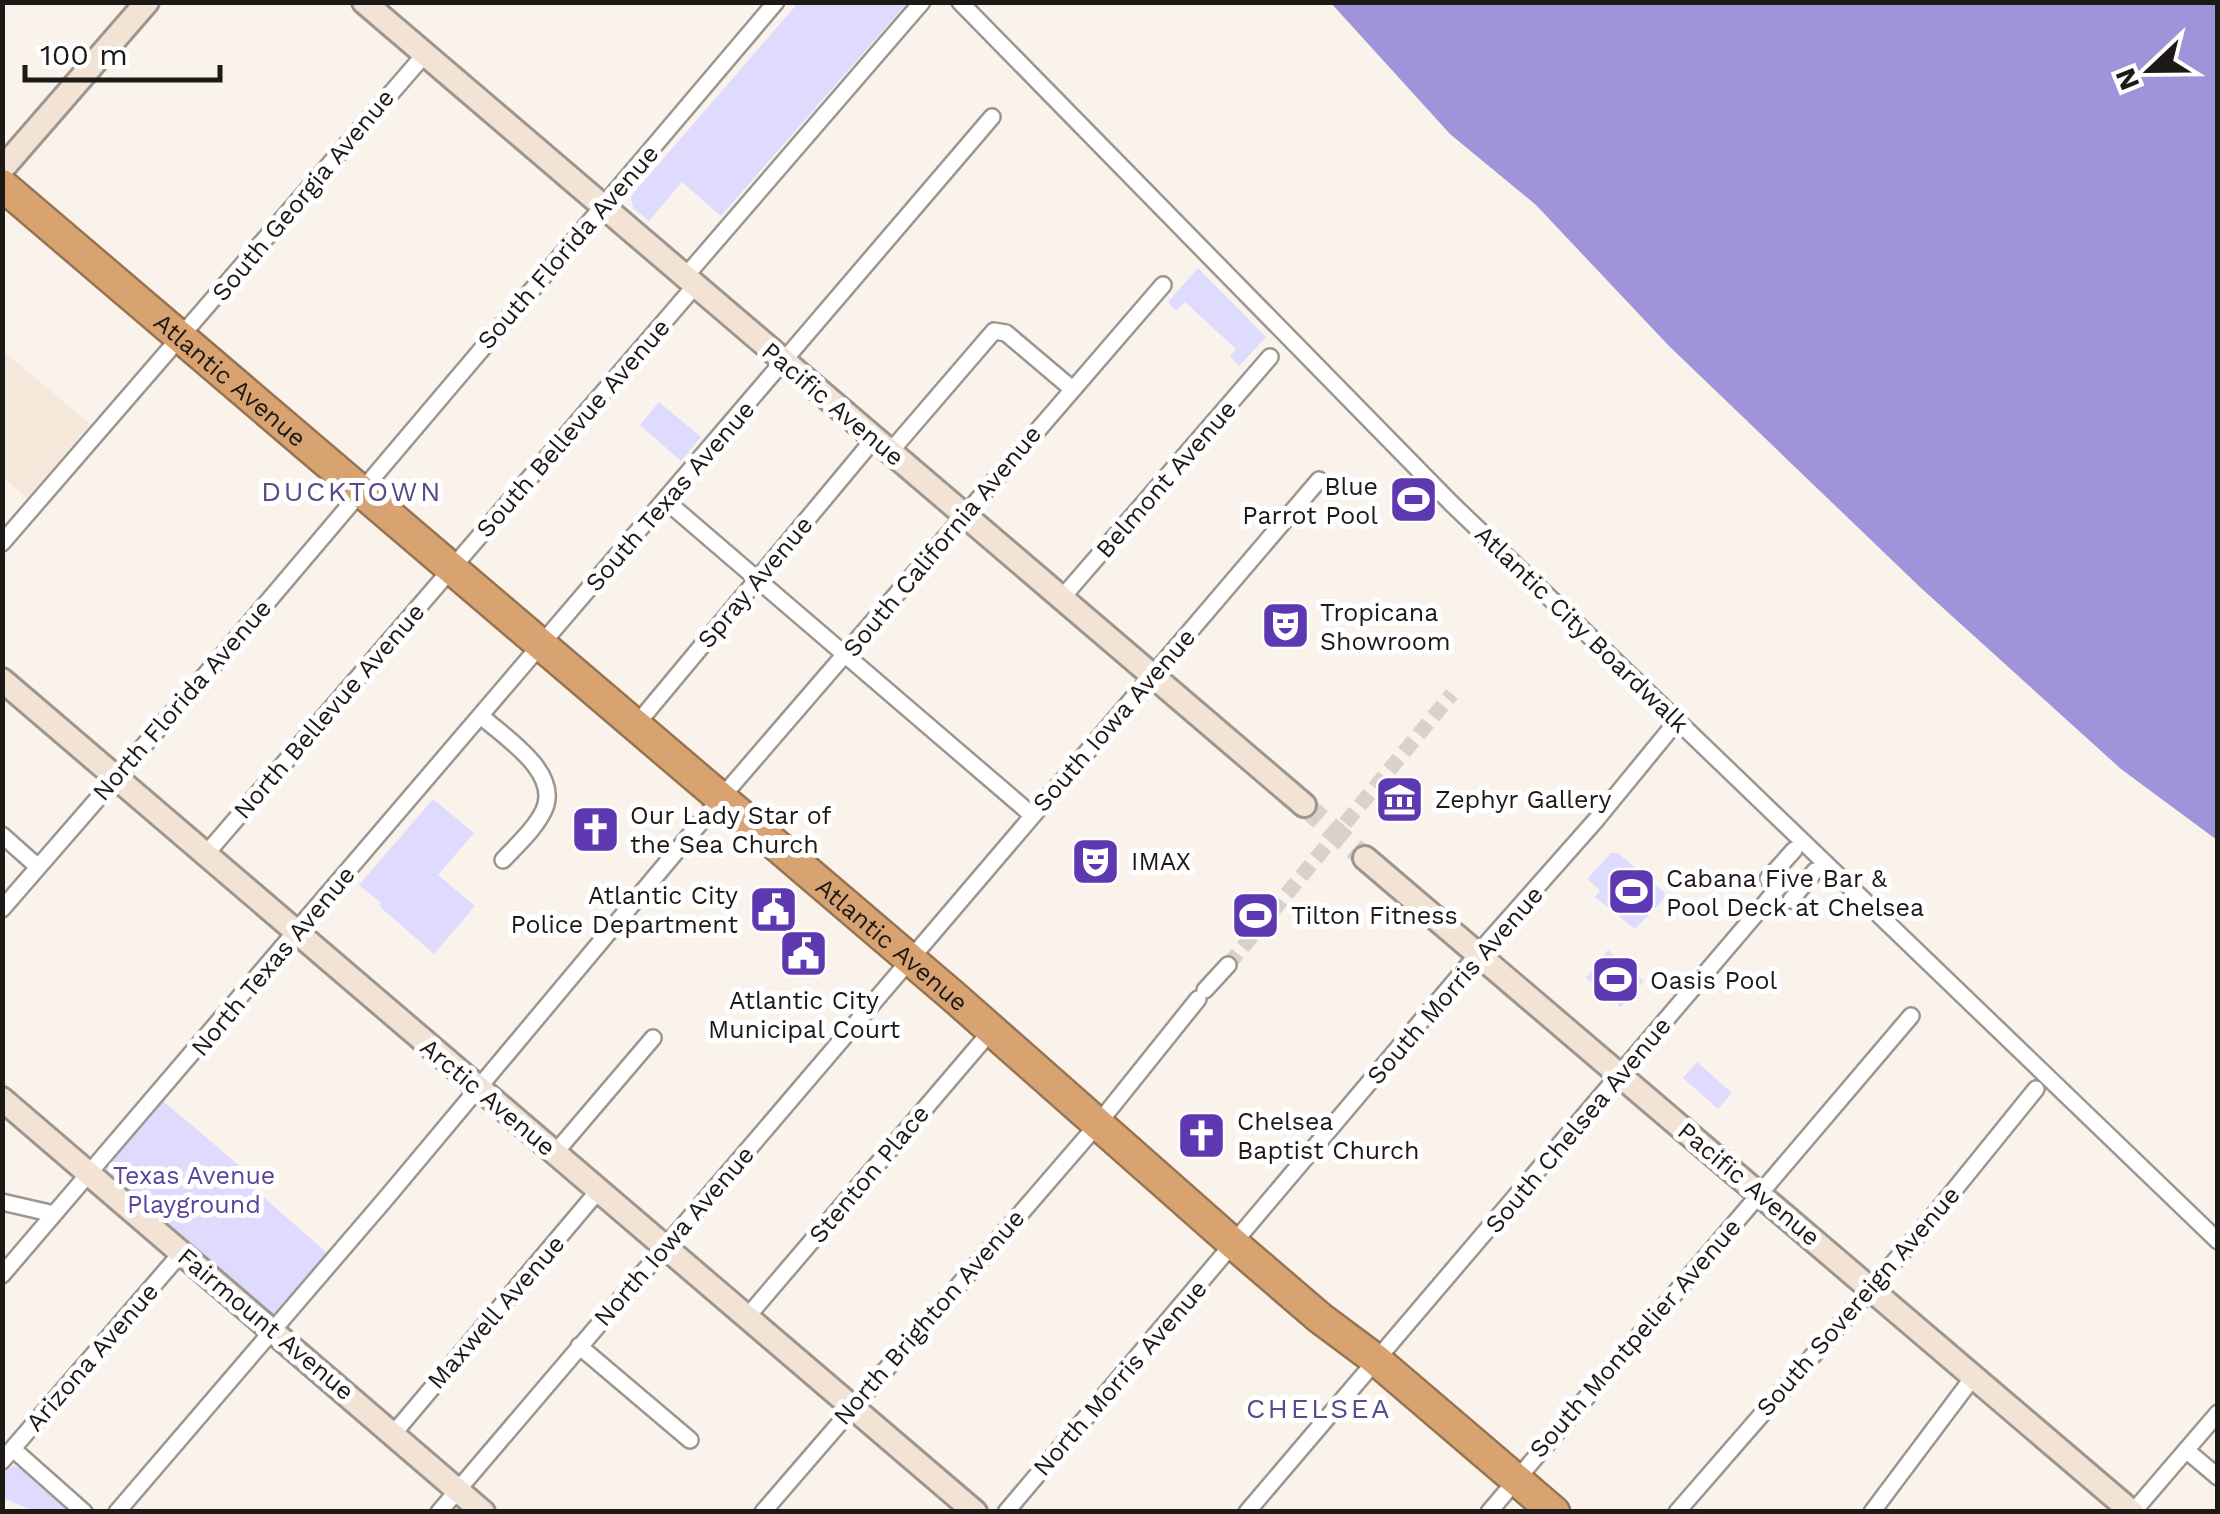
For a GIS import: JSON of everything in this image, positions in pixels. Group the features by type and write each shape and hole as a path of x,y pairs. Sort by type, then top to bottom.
{"highway":[{"name":"Atlantic Avenue","path":"2,185 722,798 1234,1245 1320,1318 1376,1359 1554,1512"}],"street":[{"path":"2,169 147,2"},
{"name":"Pacific Avenue","path":"364,2 1304,805"},
{"name":"South Florida Avenue","path":"360,491 776,2"},
{"name":"South Bellevue Avenue","path":"452,568 922,2"},
{"name":"Atlantic City Boardwalk","path":"960,2 1450,503 2218,1240"},
{"name":"South Georgia Avenue","path":"2,543 425,54"},
{"name":"South Texas Avenue","path":"542,646 992,117"},
{"name":"South California Avenue","path":"117,1512 1163,284"},
{"name":"Spray Avenue","path":"636,725 758,579 994,331 1006,333 1071,388"},
{"name":"Belmont Avenue","path":"1061,600 1270,358"},
{"name":"South Iowa Avenue","path":"909,960 1319,480"},
{"name":"North Florida Avenue","path":"2,908 360,491"},
{"path":"666,501 1032,815"},
{"name":"North Bellevue Avenue","path":"206,854 452,568"},
{"name":"North Texas Avenue","path":"2,1275 542,646"},
{"name":"Arctic Avenue","path":"2,680 975,1512"},
{"path":"481,716 532,763 548,796 541,815 503,860"},
{"name":"South Morris Avenue","path":"1234,1245 1478,954 1638,772 1677,720"},
{"path":"2,836 38,867"},
{"path":"1779,889 1794,850"},
{"name":"Pacific Avenue","path":"1365,858 2132,1512"},
{"path":"1779,889 1815,871"},
{"name":"South Chelsea Avenue","path":"1248,1512 1779,889"},
{"name":"North Iowa Avenue","path":"440,1512 909,960"},
{"name":"North Brighton Avenue","path":"763,1512 1228,966"},
{"name":"South Montpelier Avenue","path":"1488,1512 1911,1016"},
{"name":"Stenton Place","path":"747,1317 990,1031"},
{"path":"555,1154 653,1038"},
{"name":"South Sovereign Avenue","path":"1678,1512 2036,1089"},
{"name":"Fairmount Avenue","path":"2,1099 483,1512"},
{"name":"Maxwell Avenue","path":"394,1433 598,1191"},
{"path":"2,1202 54,1214"},
{"name":"North Morris Avenue","path":"1006,1512 1234,1245"},
{"name":"Arizona Avenue","path":"8,1455 182,1252"},
{"path":"579,1346 690,1440"},
{"path":"1872,1512 1974,1376"},
{"path":"2132,1512 2218,1413"},
{"path":"2186,1450 2218,1476"},
{"path":"8,1455 84,1512"}],"shaded area":[{"path":"1331,3 2217,3 2217,840 2121,769 1921,588 1669,346 1536,205 1450,134"},
{"path":"2,350 90,424 27,498 3,477"}],"green space":[{"path":"798,3 907,3 721,216 682,182 649,221 633,208 631,196"},
{"path":"1198,268 1266,337 1239,366 1230,357 1236,349 1185,302 1176,311 1168,302"},
{"path":"659,402 701,437 681,461 640,425"},
{"path":"433,799 474,833 438,875 475,906 434,954 359,885"},
{"name":"Cabana Five Bar & Pool Deck at Chelsea","path":"1611,853 1618,853 1665,893 1664,899 1635,929 1595,897 1600,890 1587,879"},
{"name":"Oasis Pool","path":"1608,950 1644,981 1621,1007 1586,978"},
{"path":"1697,1062 1732,1093 1718,1109 1683,1078"},
{"name":"Texas Avenue Playground","path":"163,1101 248,1173 244,1180 327,1253 272,1316 107,1175 106,1169"},
{"path":"13,1466 70,1511 33,1511 3,1498 3,1473"}],"tunnel":[{"path":"1228,965 1452,694"},
{"path":"1304,805 1365,858"}],"place":[{"name":"Blue Parrot Pool","path":"1413,500"},
{"name":"Tropicana Showroom","path":"1285,626"},
{"name":"Zephyr Gallery","path":"1400,799"},
{"name":"Our Lady Star of the Sea Church","path":"595,829"},
{"name":"IMAX","path":"1096,861"},
{"name":"Cabana Five Bar & Pool Deck at Chelsea","path":"1631,892"},
{"name":"Atlantic City Police Department","path":"773,909"},
{"name":"Tilton Fitness","path":"1256,915"},
{"name":"Atlantic City Municipal Court","path":"804,954"},
{"name":"Oasis Pool","path":"1615,980"},
{"name":"Chelsea Baptist Church","path":"1202,1135"}],"district":[{"name":"DUCKTOWN","path":"352,491"},
{"name":"CHELSEA","path":"1319,1408"}]}
